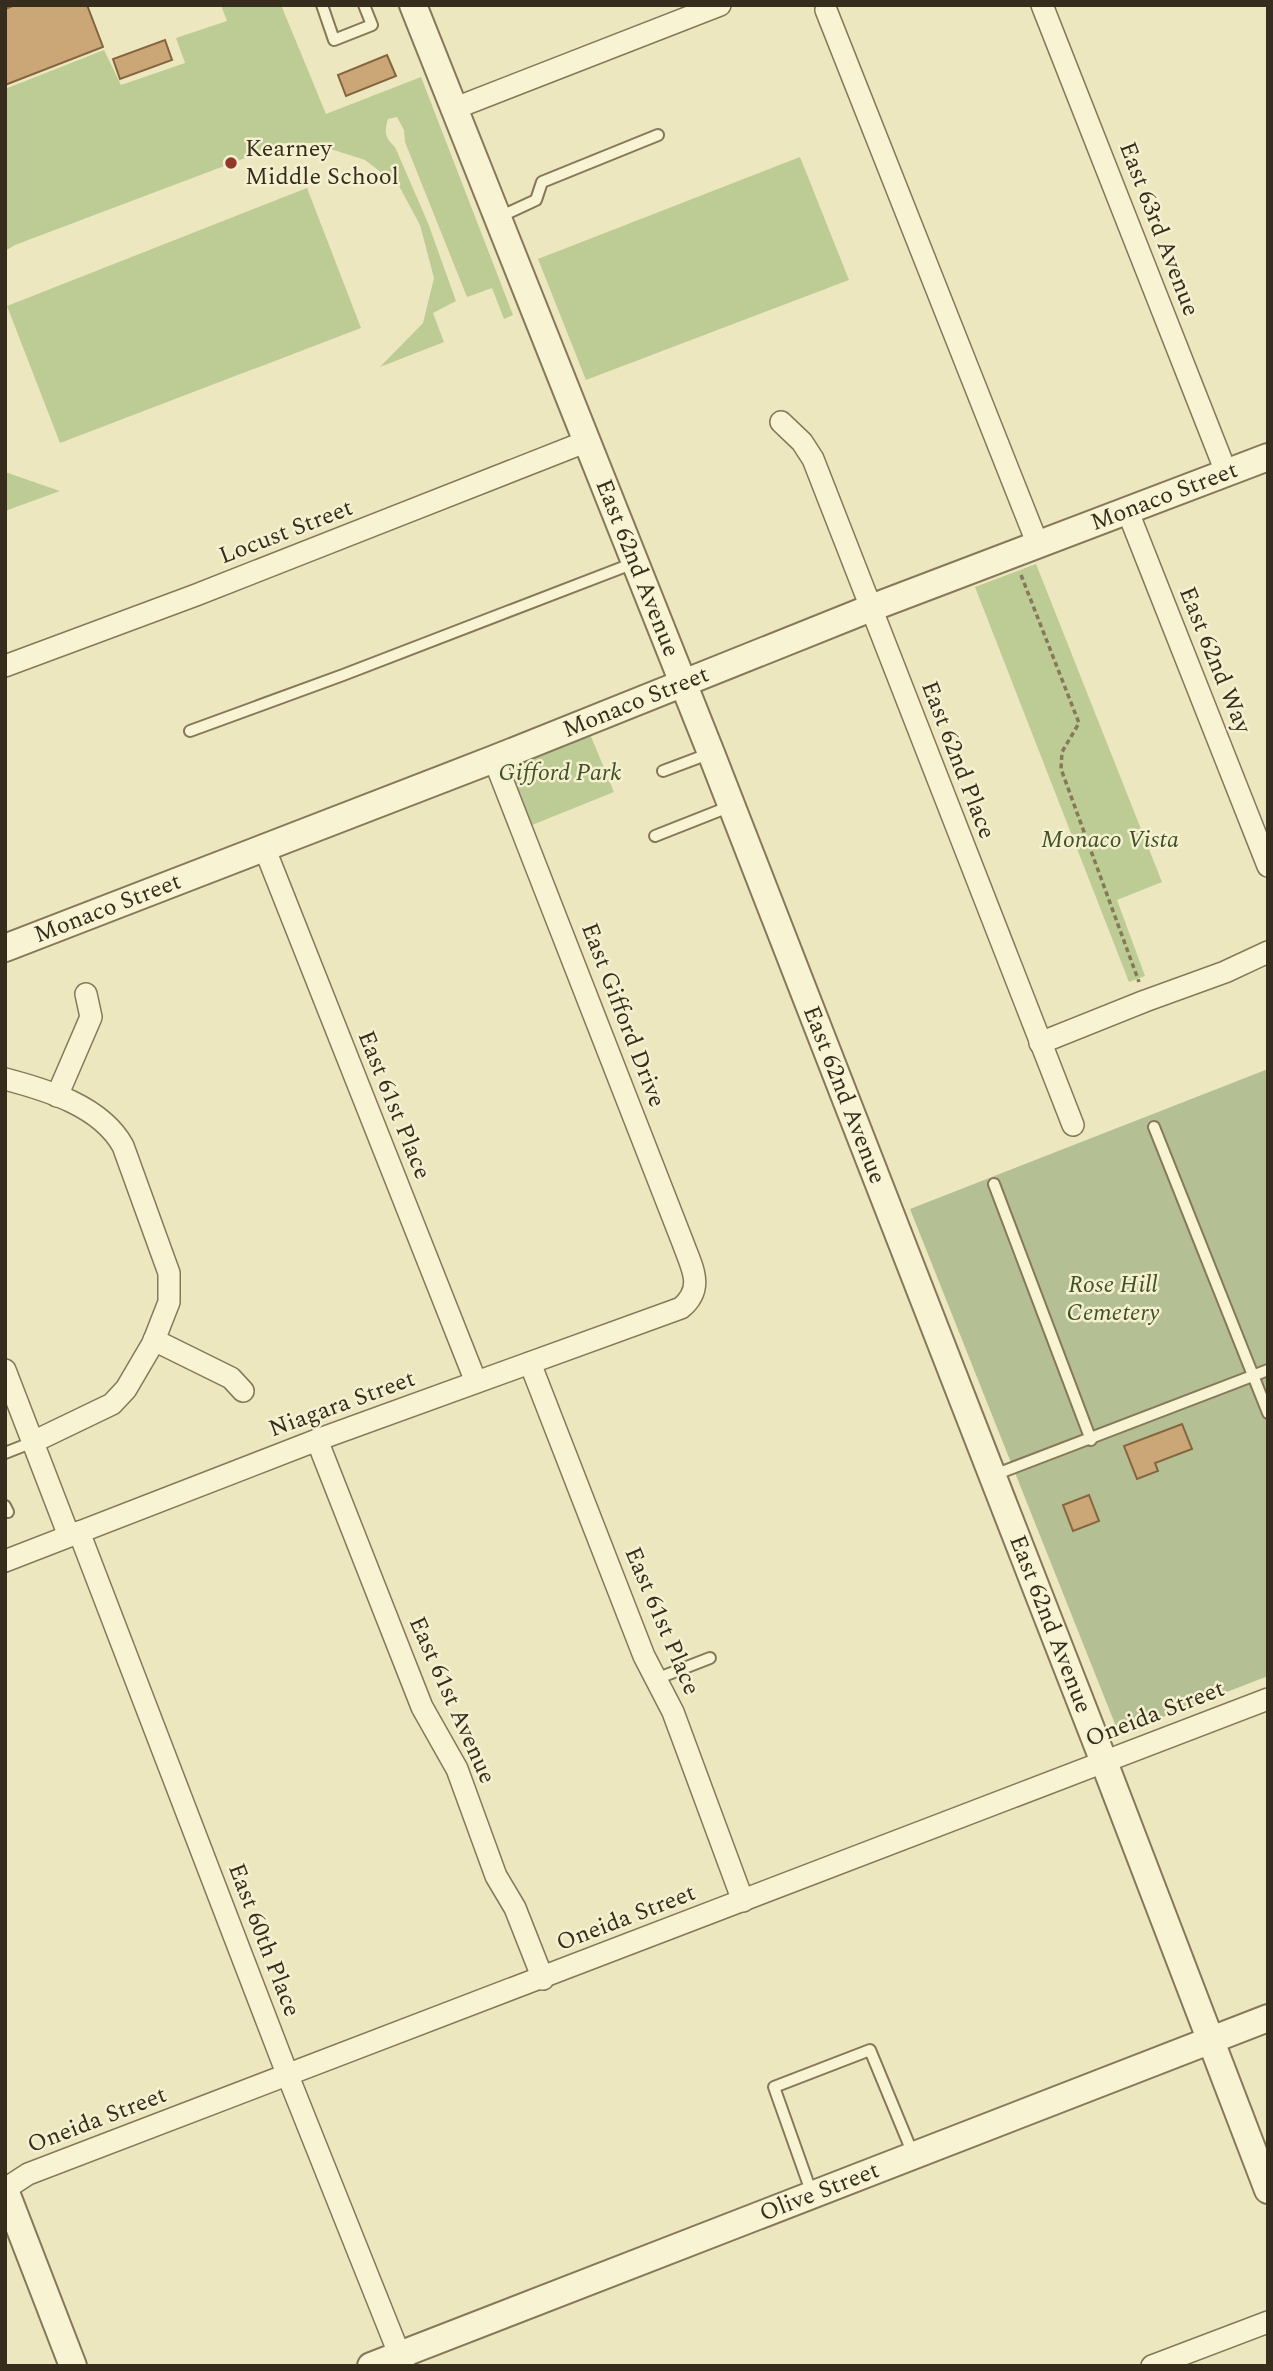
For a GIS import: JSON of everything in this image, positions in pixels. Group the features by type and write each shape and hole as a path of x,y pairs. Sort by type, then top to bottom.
{"street":[{"name":"East 62nd Avenue","path":"412,5 732,806 1268,2190"},
{"path":"453,109 720,5"},
{"name":"East 63rd Avenue","path":"1042,5 1226,472"},
{"path":"826,10 1038,545"},
{"name":"East 62nd Place","path":"781,422 802,442 813,459 1073,1125"},
{"name":"Locust Street","path":"5,666 196,595 585,442"},
{"name":"Monaco Street","path":"5,948 494,759 871,608 1268,457"},
{"name":"East 62nd Way","path":"1128,512 1268,866"},
{"name":"East Gifford Drive","path":"494,759 683,1243 694,1275 694,1293"},
{"name":"East 61st Place","path":"264,847 476,1382"},
{"path":"1040,1043 1225,972 1268,952"},
{"path":"57,1096 91,1017 86,994"},
{"path":"5,1079 47,1090 98,1118 115,1132 123,1146 169,1273 169,1302 154,1340 126,1389 112,1404 33,1443"},
{"name":"Niagara Street","path":"5,1561 317,1440 681,1307 692,1299 694,1293"},
{"path":"154,1340 231,1378 243,1391"},
{"name":"East 61st Place","path":"530,1363 644,1656 674,1713 743,1901"},
{"name":"East 60th Place","path":"5,1370 33,1443 74,1534 402,2360"},
{"name":"East 61st Avenue","path":"317,1440 422,1707 457,1769 496,1876 515,1908 542,1979"},
{"name":"Oneida Street","path":"5,2190 28,2174 1268,1699"},
{"name":"Olive Street","path":"371,2366 402,2360 812,2193 1268,2018"},
{"path":"5,2190 73,2366"},
{"path":"1152,2366 1268,2322"}],"lane":[{"path":"322,5 334,40 372,25 364,5"},
{"path":"497,218 536,200 542,182 658,135"},
{"path":"190,731 634,563"},
{"path":"663,771 711,753"},
{"path":"655,836 732,806"},
{"path":"1154,1127 1268,1413"},
{"path":"994,1184 1091,1440"},
{"path":"991,1476 1091,1440 1268,1370"},
{"path":"5,1453 33,1443"},
{"path":"656,1679 710,1658"},
{"path":"812,2193 774,2087 870,2050 913,2154"}],"path":[{"path":"1013,555 1079,723 1062,752 1061,769 1145,1001"}],"green space":[{"path":"221,5 281,5 326,114 421,77 513,315 504,319 492,288 467,297 397,117 388,119 386,134 395,147 428,223 456,301 433,313 444,342 380,367 423,323 434,278 420,225 399,186 365,160 312,143 285,143 5,251 5,89 104,50 121,85 185,63 176,38 227,21"},
{"path":"800,157 849,280 586,380 538,259"},
{"path":"307,188 361,328 60,443 7,306"},
{"path":"5,472 60,491 5,511"},
{"name":"Monaco Vista","path":"1036,564 1162,882 1117,900 1145,976 1129,982 975,587"},
{"name":"Gifford Park","path":"585,722 614,792 522,829 494,759"},
{"name":"Rose Hill Cemetery","path":"1268,1069 1268,1676 1119,1734 910,1209"}],"building":[{"path":"15,5 87,5 103,47 5,85 5,9"},
{"path":"165,40 172,60 120,79 113,59"},
{"path":"387,55 396,76 346,96 338,75"},
{"path":"1182,1424 1192,1449 1155,1463 1158,1471 1137,1479 1124,1446"},
{"path":"1089,1495 1099,1521 1073,1531 1063,1505"}],"place":[{"name":"Kearney Middle School","path":"231,163"}]}
